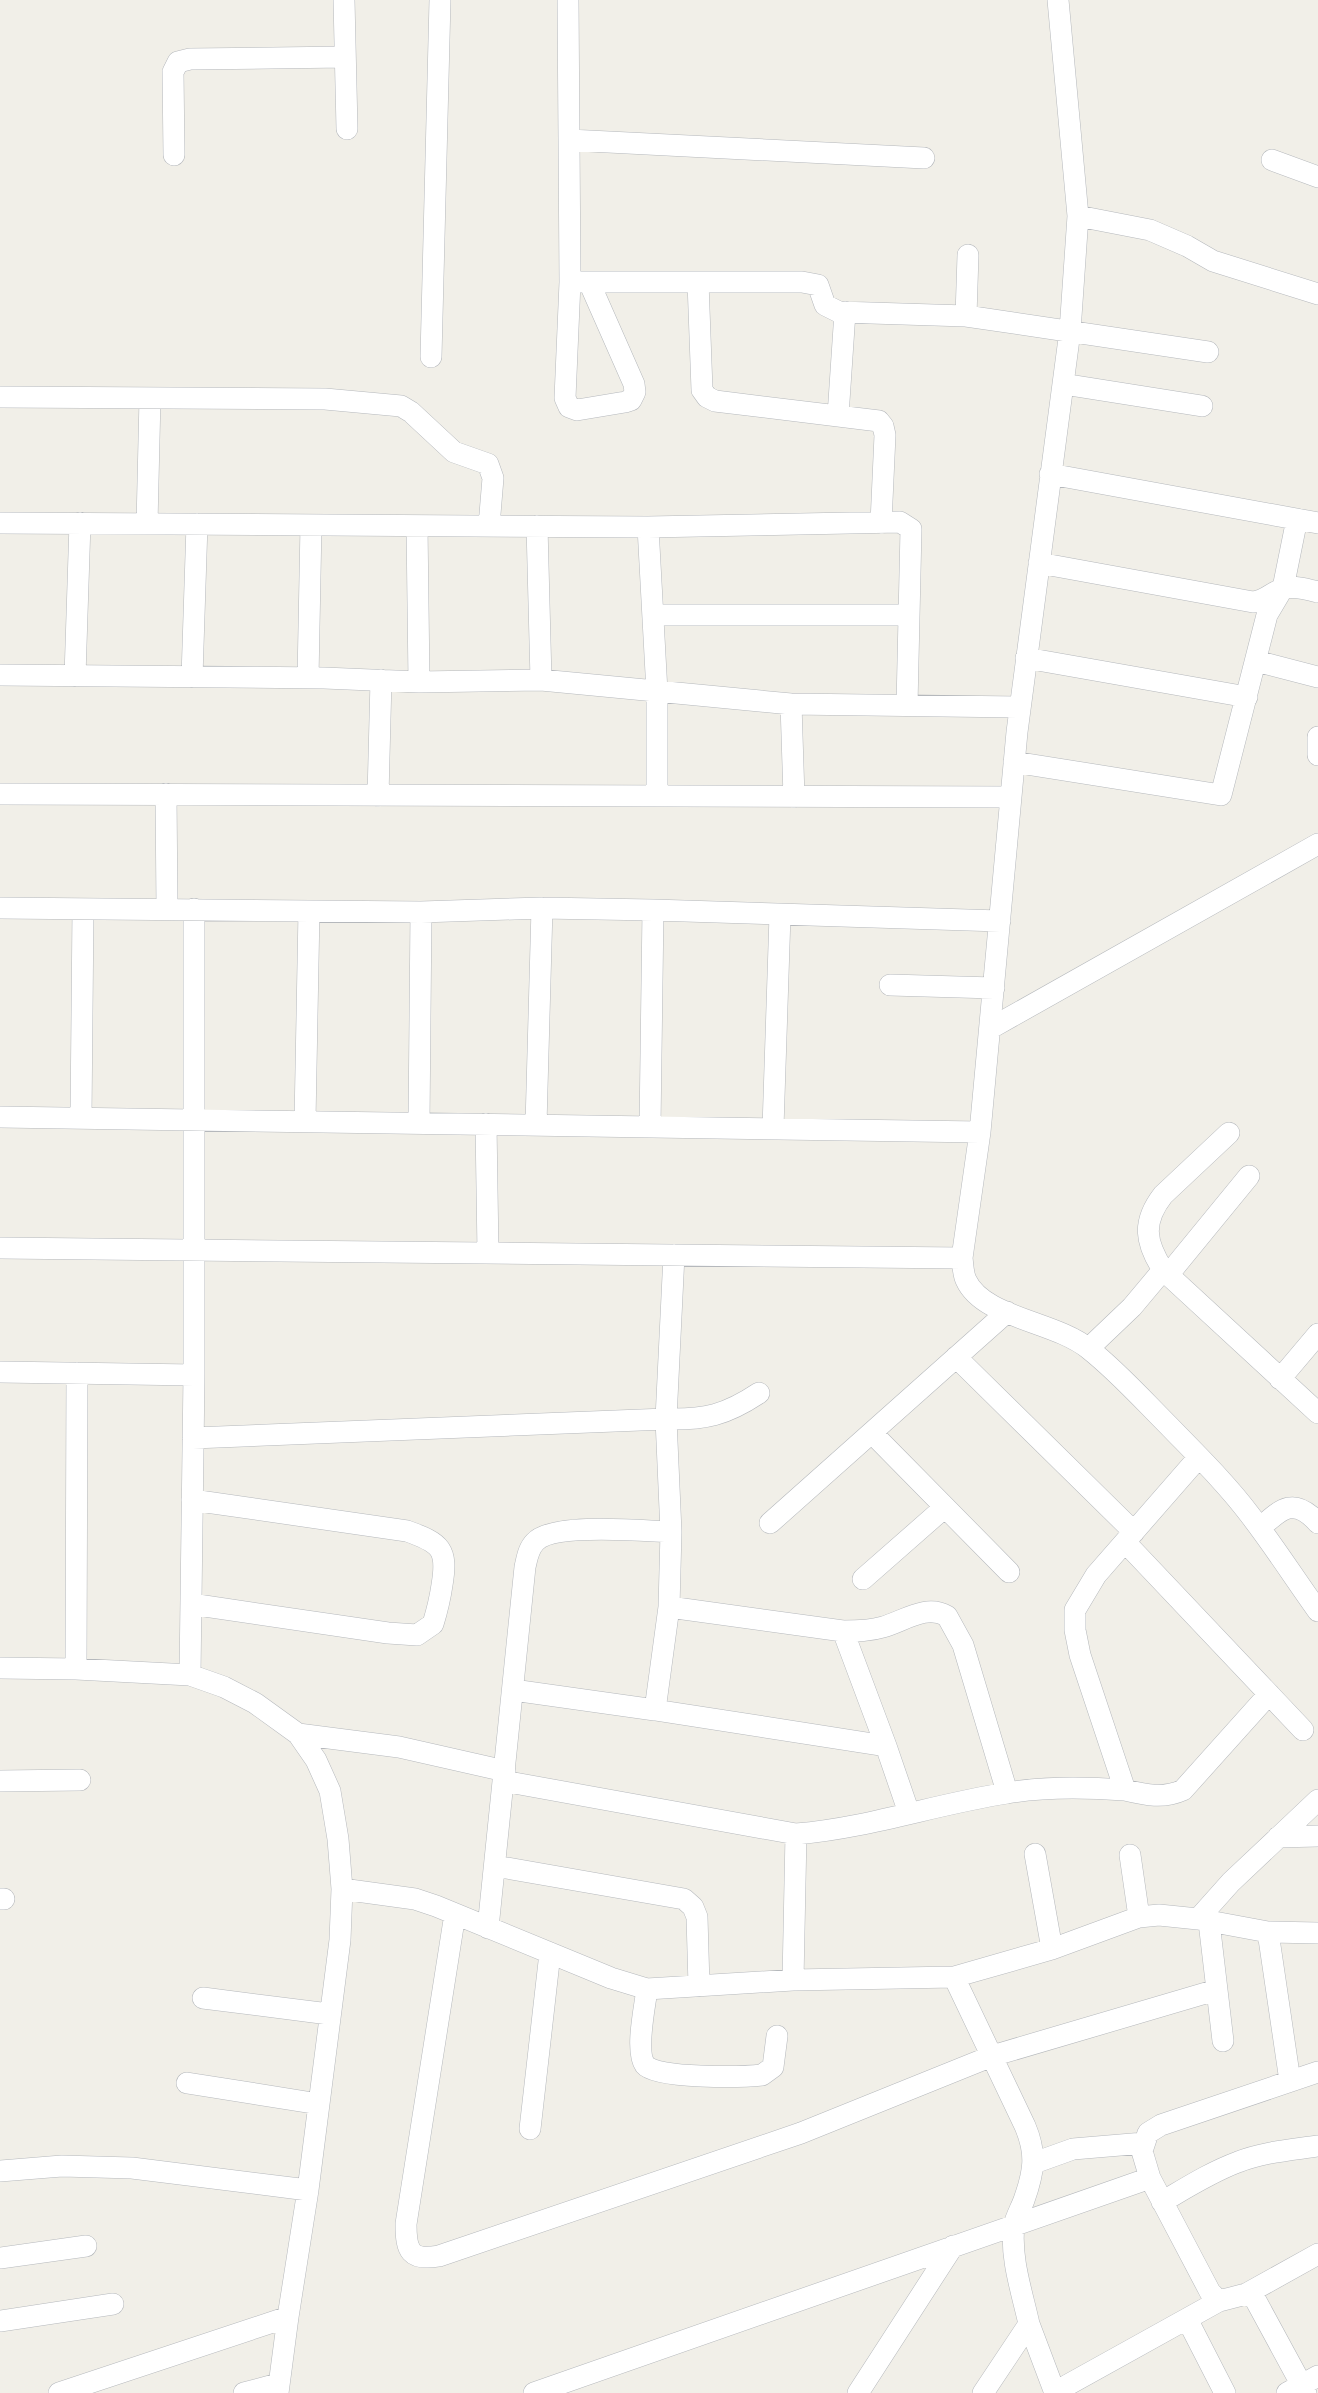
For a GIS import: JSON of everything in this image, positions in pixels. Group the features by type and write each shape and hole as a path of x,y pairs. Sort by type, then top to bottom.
{"street":[{"path":"344,0 347,129"},
{"path":"431,357 440,0"},
{"path":"568,0 569,140 580,282 565,398 569,407 577,410 631,400 635,392 634,384 580,282"},
{"path":"1058,0 1078,216 1070,331 1020,707 980,1132 962,1258 965,1279 973,1293 985,1303 1060,1332 1089,1348 1199,1457 1260,1528 1318,1611"},
{"path":"174,156 173,72 178,62 190,59 345,57"},
{"path":"569,140 924,158"},
{"path":"1272,160 1318,177"},
{"path":"1078,216 1150,230 1213,260 1318,294"},
{"path":"966,316 968,255"},
{"path":"580,282 812,283 818,285 825,305 831,309 845,312 966,316 1208,352"},
{"path":"698,282 702,390 707,397 715,401 879,421 883,426 880,523"},
{"path":"838,416 845,312"},
{"path":"1062,384 1202,406"},
{"path":"0,397 324,399 401,406 418,418 454,452 488,464 493,478 489,526"},
{"path":"147,524 150,398"},
{"path":"1050,474 1318,524"},
{"path":"1014,762 1222,794 1267,615 1283,588 1297,519"},
{"path":"0,523 648,527 900,522 911,529 907,704"},
{"path":"75,676 80,524"},
{"path":"192,677 197,524"},
{"path":"308,678 311,525"},
{"path":"417,526 419,682"},
{"path":"537,526 541,680"},
{"path":"648,527 657,692 657,796"},
{"path":"1039,563 1253,602 1260,601 1283,588 1302,588 1318,592"},
{"path":"653,615 908,616"},
{"path":"1026,658 1247,697"},
{"path":"1256,661 1318,677"},
{"path":"0,675 308,678 419,682 541,680 790,704 907,704 1020,707"},
{"path":"378,796 381,680"},
{"path":"790,704 794,797"},
{"path":"1318,737 1318,755"},
{"path":"0,794 1011,797"},
{"path":"166,794 167,908"},
{"path":"990,1028 1318,844"},
{"path":"0,908 167,908 422,912 542,908 1000,921"},
{"path":"536,1125 542,908"},
{"path":"82,1118 83,909"},
{"path":"190,1675 195,1252 194,909"},
{"path":"650,1126 653,910"},
{"path":"305,1121 309,911"},
{"path":"419,1122 422,912"},
{"path":"773,1128 780,915"},
{"path":"890,985 994,988"},
{"path":"0,1118 419,1122 980,1132"},
{"path":"486,1124 488,1253"},
{"path":"1229,1133 1163,1194 1150,1215 1149,1240 1166,1272 1318,1413"},
{"path":"1089,1348 1166,1272 1249,1176"},
{"path":"0,1248 195,1252 962,1258"},
{"path":"655,1710 669,1607 671,1532 666,1419 674,1255"},
{"path":"770,1523 1007,1312"},
{"path":"1280,1378 1318,1334"},
{"path":"956,1357 1129,1537 1303,1730"},
{"path":"0,1372 194,1375"},
{"path":"76,1669 78,1373"},
{"path":"193,1438 708,1418 742,1404 759,1393"},
{"path":"872,1433 1009,1572"},
{"path":"1125,1790 1080,1655 1075,1630 1075,1610 1085,1591 1199,1457"},
{"path":"191,1604 388,1634 418,1635 433,1624 446,1565 442,1552 436,1545 424,1537 407,1531 192,1500"},
{"path":"863,1579 945,1507"},
{"path":"1260,1528 1281,1509 1287,1507 1300,1509 1318,1522"},
{"path":"488,1928 525,1567 529,1551 535,1542 556,1531 671,1532"},
{"path":"669,1607 844,1631 865,1631 882,1628 932,1610 947,1616 963,1645 1007,1792"},
{"path":"844,1631 909,1813"},
{"path":"0,1668 76,1669 190,1675 224,1687 255,1703 298,1734 316,1760 330,1791 338,1839 342,1889 340,1940 329,2014 308,2190 278,2389 244,2393"},
{"path":"513,1690 886,1746"},
{"path":"298,1734 399,1747 504,1776 796,1834 837,1829 1007,1792 1055,1787 1125,1790 1157,1796 1170,1796 1183,1790 1269,1694"},
{"path":"0,1781 80,1780"},
{"path":"1222,2041 1216,1990 1203,1921 1225,1888 1318,1800"},
{"path":"793,1980 796,1834"},
{"path":"1278,1838 1318,1836"},
{"path":"1035,1854 1052,1949"},
{"path":"1130,1855 1139,1916"},
{"path":"495,1866 684,1900 693,1907 697,1917 699,1986"},
{"path":"342,1889 415,1899 611,1978 647,1989 793,1980 954,1977 1052,1949 1139,1916 1159,1915 1268,1932 1318,1933"},
{"path":"455,1914 406,2224 406,2241 410,2251 416,2256 425,2258 438,2256 801,2133 992,2056 1216,1990"},
{"path":"1268,1932 1290,2081"},
{"path":"530,2129 550,1954"},
{"path":"954,1977 1032,2143 1034,2163 1030,2182 1014,2223 1013,2248 1029,2324 1055,2393 1219,2301 1246,2294 1318,2254"},
{"path":"647,1989 641,2046 642,2056 645,2064 660,2073 762,2075 772,2067 777,2036"},
{"path":"203,1998 329,2014"},
{"path":"1219,2301 1210,2292 1150,2178 1143,2158 1144,2143 1148,2133 1180,2118 1318,2072"},
{"path":"187,2082 319,2104"},
{"path":"1034,2163 1073,2149 1144,2143"},
{"path":"1162,2202 1213,2173 1238,2162 1262,2155 1318,2146"},
{"path":"0,2171 62,2166 132,2168 308,2190"},
{"path":"534,2393 1014,2223 1150,2178"},
{"path":"0,2258 86,2246"},
{"path":"858,2393 953,2246"},
{"path":"1246,2294 1258,2303 1303,2387"},
{"path":"0,2321 113,2304"},
{"path":"59,2393 288,2317"},
{"path":"1187,2319 1225,2393"},
{"path":"983,2393 1029,2324"}]}
